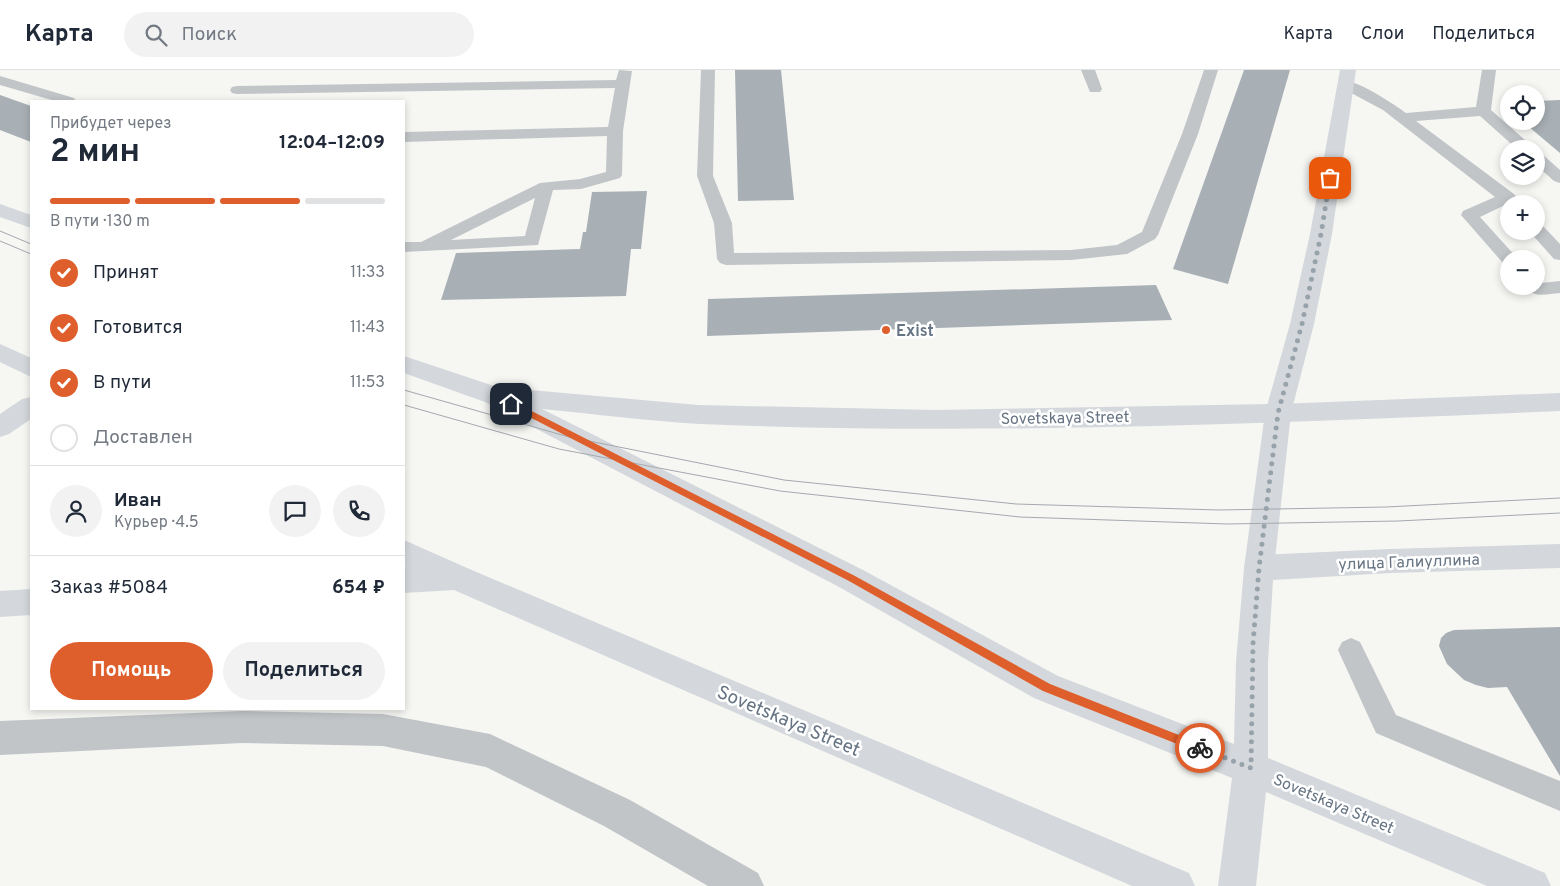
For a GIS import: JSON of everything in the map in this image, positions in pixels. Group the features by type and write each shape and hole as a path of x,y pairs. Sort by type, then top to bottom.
{"main road":[{"path":"1237,886 1251,768 1252,662 1259,568 1278,413 1302,324 1321,234 1346,77"},
{"path":"0,210 30,222"},
{"path":"0,352 30,367"},
{"name":"Sovetskaya Street","path":"405,364 494,396 852,579 1046,687 1251,768 1532,886"},
{"name":"Sovetskaya Street","path":"494,396 698,414 937,420 1278,413"},
{"path":"1278,413 1560,402"},
{"path":"0,427 30,407"},
{"name":"Sovetskaya Street","path":"405,552 456,577 1176,886"},
{"name":"улица Галиуллина","path":"1259,568 1390,561 1560,556"},
{"path":"405,580 456,577"},
{"path":"0,604 30,602"}],"street":[{"path":"0,738 242,727 383,730 490,751 617,813 745,886"}],"lane":[{"path":"708,70 705,176 723,223 726,259 1071,255 1121,250 1149,236 1190,134 1211,70"},
{"path":"1088,70 1095,89"},
{"path":"1483,111 1489,70"},
{"path":"237,90 624,77 615,131 614,175 581,184 546,186 424,247"},
{"path":"1346,77 1503,195"},
{"path":"0,80 66,100"},
{"path":"1403,118 1483,111 1517,140"},
{"path":"405,137 615,131"},
{"path":"1545,165 1560,178"},
{"path":"405,247 532,241 546,186"},
{"path":"1500,205 1469,215 1501,250"},
{"path":"1545,239 1560,255"},
{"path":"1545,288 1560,287"},
{"path":"1351,650 1386,724 1560,796"}],"building":[{"path":"735,70 781,70 794,200 738,201"},
{"path":"1244,70 1290,70 1228,284 1173,269"},
{"path":"0,95 30,106 30,142 0,130"},
{"path":"1560,100 1560,153 1533,130 1545,130 1545,101"},
{"path":"647,191 641,249 631,249 626,296 441,300 456,253 580,249 583,232 586,232 592,192"},
{"path":"1156,285 1172,320 707,336 708,299"},
{"path":"1560,627 1560,776 1507,687 1488,688 1464,680 1447,664 1439,646 1441,638 1446,633 1454,630"}],"tram line":[{"path":"0,231 30,244"},
{"path":"0,241 30,254"},
{"path":"405,390 569,437 784,480 1016,504 1219,510 1386,507 1560,498"},
{"path":"405,405 559,449 780,491 1020,517 1227,524 1398,521 1560,513"}],"way so far":[{"path":"1200,748 1251,768 1253,644 1259,568 1278,413 1302,324 1321,234 1330,178"}],"place":[{"name":"Exist","path":"886,330"}],"route":[{"path":"511,404 852,579 1046,687 1200,748"}]}
